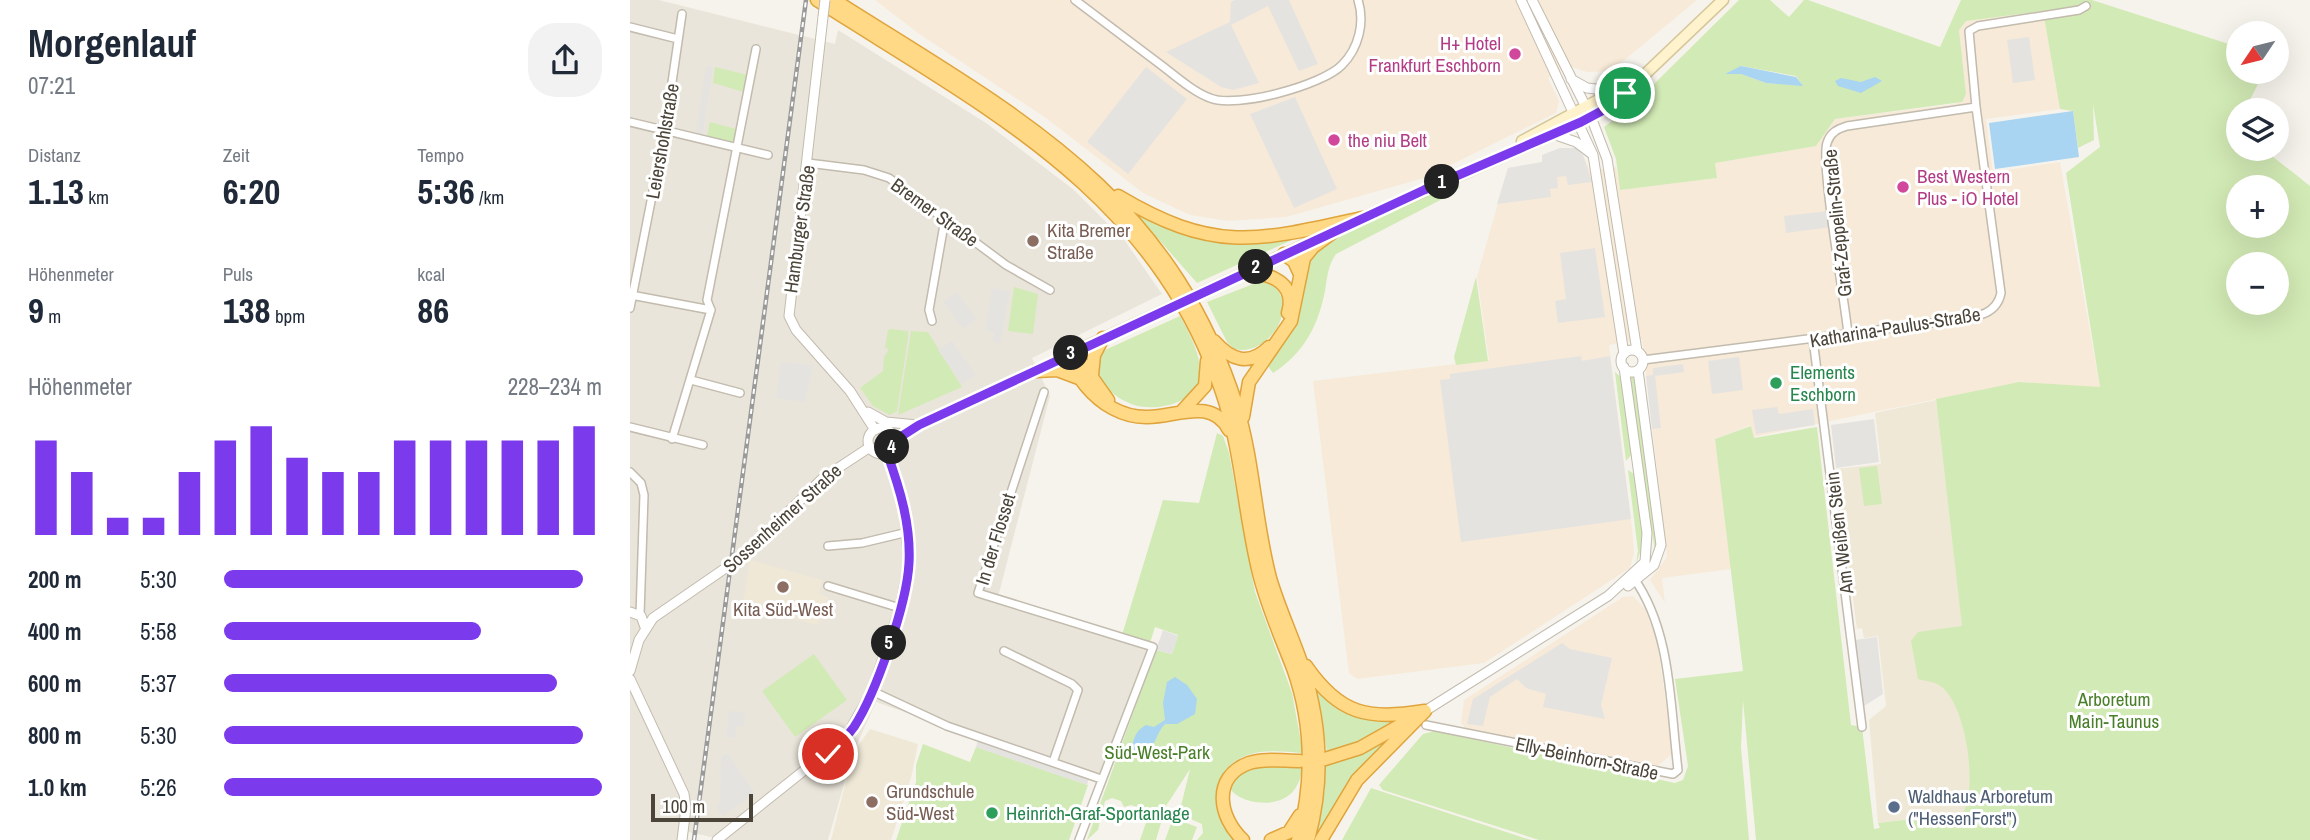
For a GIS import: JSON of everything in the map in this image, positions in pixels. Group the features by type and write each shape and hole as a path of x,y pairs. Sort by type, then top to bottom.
{"highway":[{"path":"817,0 993,112 1069,168 1120,217 1152,257 1175,292 1206,350 1227,407 1237,446 1259,574 1293,669 1304,711 1309,752 1307,802 1298,840"},
{"path":"834,0 1018,117 1105,188 1159,252 1208,332 1243,428 1269,572 1314,709 1318,751 1316,803 1308,840"},
{"path":"1105,188 1175,226 1222,238 1279,235 1362,218"},
{"path":"1243,428 1247,388 1291,321 1298,302 1300,274 1308,252 1336,230"},
{"path":"1284,254 1296,263 1300,274"},
{"path":"1208,332 1231,356 1250,360 1268,349 1283,326 1290,301 1282,283 1263,274 1244,273"},
{"path":"1086,377 1103,338"},
{"path":"1180,412 1190,406 1205,386 1208,372 1206,350"},
{"path":"1074,352 1074,367 1086,377 1100,400 1117,410 1149,418 1194,410 1216,415 1227,425 1237,446"},
{"path":"1036,372 1057,370 1086,377"},
{"path":"1297,654 1330,695 1357,712 1380,716 1425,711"},
{"path":"1325,759 1368,744 1425,711"},
{"path":"1321,840 1357,780 1425,711"},
{"path":"1252,840 1240,837 1226,821 1222,806 1224,790 1231,776 1254,762 1300,761"},
{"path":"1271,840 1289,832 1307,802"}],"main road":[{"path":"1074,352 1583,115 1617,102 1723,0"},
{"path":"1486,162 1553,134 1640,78"}],"street":[{"name":"Hamburger Straße","path":"825,0 789,316 807,345 860,405 875,430"},
{"path":"1075,0 1190,87 1222,102 1245,100 1289,89 1337,70 1350,56 1358,40 1361,18 1358,0"},
{"path":"1425,711 1654,565 1661,545 1638,370 1643,360 1637,351 1607,159 1521,0"},
{"path":"1532,0 1569,76 1594,155 1624,354 1648,543 1645,562 1634,579"},
{"name":"Katharina-Paulus-Straße","path":"1643,360 1849,334 1969,317 1992,311 1999,305 2001,293 1976,107 1969,31 1978,26 2079,10 2086,6"},
{"name":"Leiershohlstraße","path":"630,308 665,130 682,14"},
{"path":"630,27 678,39"},
{"path":"672,439 711,310 707,300 756,50"},
{"path":"1569,76 1582,86 1616,92"},
{"name":"Graf-Zeppelin-Straße","path":"1849,334 1828,175 1827,142 1832,133 1847,126 1976,107"},
{"path":"630,122 768,155"},
{"path":"1553,134 1576,142 1594,155"},
{"name":"Bremer Straße","path":"808,163 864,170 889,178 1006,264 1051,290"},
{"path":"932,321 929,310 945,219"},
{"path":"1609,250 1620,254 1625,264"},
{"path":"632,295 711,310"},
{"name":"Am Weißen Stein","path":"1813,339 1862,727"},
{"path":"1624,354 1637,351"},
{"path":"717,840 840,743 854,726 872,691 908,577 909,532 903,501 887,453 892,437 1074,352"},
{"path":"1624,367 1629,371 1638,370"},
{"path":"691,380 740,393"},
{"name":"In der Flosset","path":"1044,392 978,593 1153,647 1101,779"},
{"path":"860,405 880,421 919,425"},
{"path":"630,427 703,445"},
{"path":"887,453 877,453 870,447 869,439 875,430 883,429 892,437"},
{"name":"Sossenheimer Straße","path":"643,631 659,612 743,556 823,478 870,447"},
{"path":"630,472 641,483 644,495 640,597 635,613 643,631 630,671"},
{"path":"828,546 862,543 909,532"},
{"name":"Elly-Beinhorn-Straße","path":"1426,725 1673,774 1678,770 1661,639 1654,615 1634,579"},
{"path":"828,586 900,608"},
{"name":"Sossenheimer Straße","path":"635,613 659,612"},
{"path":"634,655 630,641 643,631"},
{"path":"1004,651 1072,684 1078,690 1053,762"},
{"path":"630,679 684,794 686,808 682,840"},
{"path":"872,691 947,726 1101,779 1079,840"},
{"path":"630,693 638,699"}],"shaded area":[{"path":"630,0 659,0 835,44 838,30 986,123 1074,190 1125,241 1162,294 1032,358 1050,396 998,597 1152,645 1100,781 876,702 853,753 828,840 725,840 688,832 687,840 630,840"},
{"path":"875,0 1697,0 1611,71 1587,72 1569,66 1548,78 1559,101 1556,113 1424,178 1286,217 1228,221 1190,215 1143,193 1046,118 918,33"},
{"path":"1289,0 1318,64 1299,71 1268,6 1231,25 1259,83 1233,90 1221,87 1166,52 1230,22 1231,2"},
{"path":"2043,11 2060,109 1986,119 1993,172 2060,162 2100,388 2019,382 1753,437 1751,425 1715,439 1731,569 1662,578 1665,603 1650,580 1667,557 1642,339 1609,345 1632,528 1634,553 1630,568 1484,663 1357,679 1349,673 1313,381 1489,360 1477,277 1508,168 1542,162 1542,155 1569,148 1583,155 1590,171 1616,167 1620,190 1717,178 1714,163 1816,146 1835,119 1955,104 1966,94 1959,30 1961,25 1966,21"},
{"path":"2029,37 2035,80 2013,83 2007,40"},
{"path":"706,66 713,67 702,139 695,138"},
{"path":"1146,67 1187,99 1128,174 1087,142"},
{"path":"1295,97 1337,189 1294,208 1250,114"},
{"path":"1560,148 1576,148 1583,155 1592,182 1568,185 1566,176 1557,177 1558,188 1550,189 1551,197 1497,204 1508,168 1542,162 1542,155"},
{"path":"1828,211 1831,227 1786,233 1784,216"},
{"path":"1595,248 1605,317 1558,323 1555,301 1566,299 1560,253"},
{"path":"992,288 1010,291 1000,343 993,341 994,333 985,330"},
{"path":"957,292 977,319 963,329 943,302"},
{"path":"952,341 976,375 962,384 938,350"},
{"path":"1581,356 1582,361 1610,356 1631,519 1461,542 1440,380 1450,379 1450,374"},
{"path":"1739,357 1743,390 1712,394 1708,361"},
{"path":"781,362 813,365 805,402 776,398"},
{"path":"1683,364 1684,372 1655,376 1661,428 1652,429 1646,376 1653,375 1653,368"},
{"path":"1936,400 1984,810 1878,823 1869,720 1886,706 1878,636 1864,638 1862,628 1857,629 1836,469 1881,464 1875,413"},
{"path":"1777,407 1779,414 1813,409 1815,425 1756,434 1752,410"},
{"path":"1874,419 1879,462 1836,468 1831,425"},
{"name":"Kita Süd-West","path":"750,560 822,580 819,594 828,597 818,625 743,605"},
{"path":"1633,596 1645,609 1657,641 1673,753 1653,770 1469,732 1461,723 1464,700 1623,597"},
{"path":"1163,630 1178,636 1172,654 1156,650"},
{"path":"1877,637 1883,694 1864,706 1855,640"},
{"path":"1562,643 1570,649 1612,658 1601,705 1605,719 1543,707 1546,694 1526,688 1517,679 1490,697 1483,726 1467,724 1473,699"},
{"path":"729,711 745,713 744,726 737,726 736,738 726,737"},
{"name":"Grundschule Süd-West","path":"870,729 918,744 911,778 891,840 831,840 853,753"},
{"path":"978,740 1089,778 1087,785 976,747"},
{"path":"728,753 755,793 723,816 716,807 720,803 721,757"}],"green space":[{"name":"Arboretum Main-Taunus","path":"1739,0 1770,0 1789,17 1804,0 1808,0 1940,47 1961,0 2092,0 2226,43 2226,84 2258,84 2251,98 2226,98 2226,161 2278,161 2310,186 2310,840 1756,840 1743,700 1741,747 1749,840 1539,840 1383,790 1379,785 1423,734 1435,731 1675,783 1683,780 1688,766 1675,679 1743,671 1715,439 1751,426 1754,438 1817,427 1851,725 1862,727 1874,829 1880,828 1878,823 1963,813 1967,801 1969,767 1958,712 1943,688 1918,679 1911,641 1918,632 1962,626 1936,399 2019,382 2100,387 2066,173 2100,147 2093,104 2094,140 2078,148 2073,111 2060,109 2043,11 1966,21 1959,30 1966,94 1962,102 1835,119 1816,146 1715,163 1717,178 1620,190 1616,159 1604,127 1649,94 1656,82","holes":["1741,66 1796,76 1802,85 1766,83 1741,74"]},
{"path":"715,67 748,75 744,92 713,83"},
{"path":"710,122 740,130 737,148 706,140"},
{"path":"1454,180 1460,187 1450,195 1336,254 1314,327 1293,357 1273,373 1268,366 1293,326 1304,294 1308,262 1319,247"},
{"path":"1132,209 1172,228 1209,239 1248,242 1292,237 1294,239 1197,283"},
{"path":"1476,277 1488,361 1456,365 1454,357"},
{"path":"1261,281 1275,287 1282,298 1283,310 1279,323 1272,335 1261,344 1248,349 1234,349 1227,342 1207,302"},
{"path":"1014,287 1038,294 1033,334 1008,331"},
{"path":"1180,316 1195,346 1200,371 1195,388 1188,396 1170,405 1148,407 1129,403 1110,391 1097,374 1099,358 1105,350"},
{"path":"888,330 908,331 908,338 897,411 890,415 873,406 860,388 883,371 884,357 889,349 885,348"},
{"path":"911,331 928,332 962,387 898,415"},
{"path":"1615,372 1622,378 1632,454 1626,461"},
{"path":"1636,374 1659,544 1655,552 1629,375"},
{"name":"Süd-West-Park","path":"1217,433 1223,436 1229,453 1255,592 1292,693 1303,753 1255,753 1235,761 1225,770 1217,793 1217,806 1227,830 1236,840 1197,840 1203,833 1202,824 1179,814 1190,769 1166,806 1156,840 1140,840 1149,814 1146,810 1131,805 1124,807 1121,801 1112,798 1105,801 1098,830 1087,840 1156,650 1172,654 1178,635 1155,627 1150,643 1122,635 1163,500 1199,503"},
{"path":"1877,466 1882,504 1864,506 1859,468"},
{"path":"1628,470 1634,474 1643,535 1643,544 1636,564 1638,551"},
{"path":"814,654 847,700 795,737 762,691"},
{"path":"1310,677 1330,699 1351,713 1376,719 1406,717 1361,741 1327,752 1321,716"},
{"path":"1393,736 1317,840 1314,840 1325,790 1325,766 1361,753"},
{"name":"Heinrich-Graf-Sportanlage","path":"923,744 970,762 976,747 1088,785 1069,840 896,840 916,782 916,765"},
{"path":"1266,766 1302,767 1295,789 1281,800 1263,803 1245,800 1233,792 1229,783 1239,773"},
{"path":"1371,788 1531,840 1342,840"},
{"path":"1173,818 1197,827 1192,840 1165,840"}],"water":[{"path":"1741,66 1796,77 1803,86 1766,83 1741,74 1725,74"},
{"path":"1875,77 1882,81 1861,93 1838,86 1835,81 1841,78 1861,82"},
{"path":"2073,111 2079,157 1995,169 1989,123"},
{"path":"1175,677 1187,685 1197,699 1195,714 1177,724 1165,724 1151,747 1136,753 1132,747 1138,731 1146,725 1154,727 1165,720 1163,703 1167,682"}],"railway":[{"path":"694,840 806,0"}],"place":[{"name":"H+ Hotel Frankfurt Eschborn","path":"1515,54"},
{"name":"the niu Belt","path":"1334,140"},
{"name":"Best Western Plus - iO Hotel","path":"1903,187"},
{"name":"Kita Bremer Straße","path":"1033,241"},
{"name":"Elements Eschborn","path":"1776,383"},
{"name":"Kita Süd-West","path":"783,587"},
{"name":"Grundschule Süd-West","path":"872,802"},
{"name":"Waldhaus Arboretum (\"HessenForst\")","path":"1894,807"},
{"name":"Heinrich-Graf-Sportanlage","path":"992,813"}],"route":[{"path":"828,754 854,726 872,691 908,577 909,532 903,501 887,453 893,447 894,441 919,425 1036,372 1085,346 1486,162 1592,117 1617,102 1625,93"}]}
